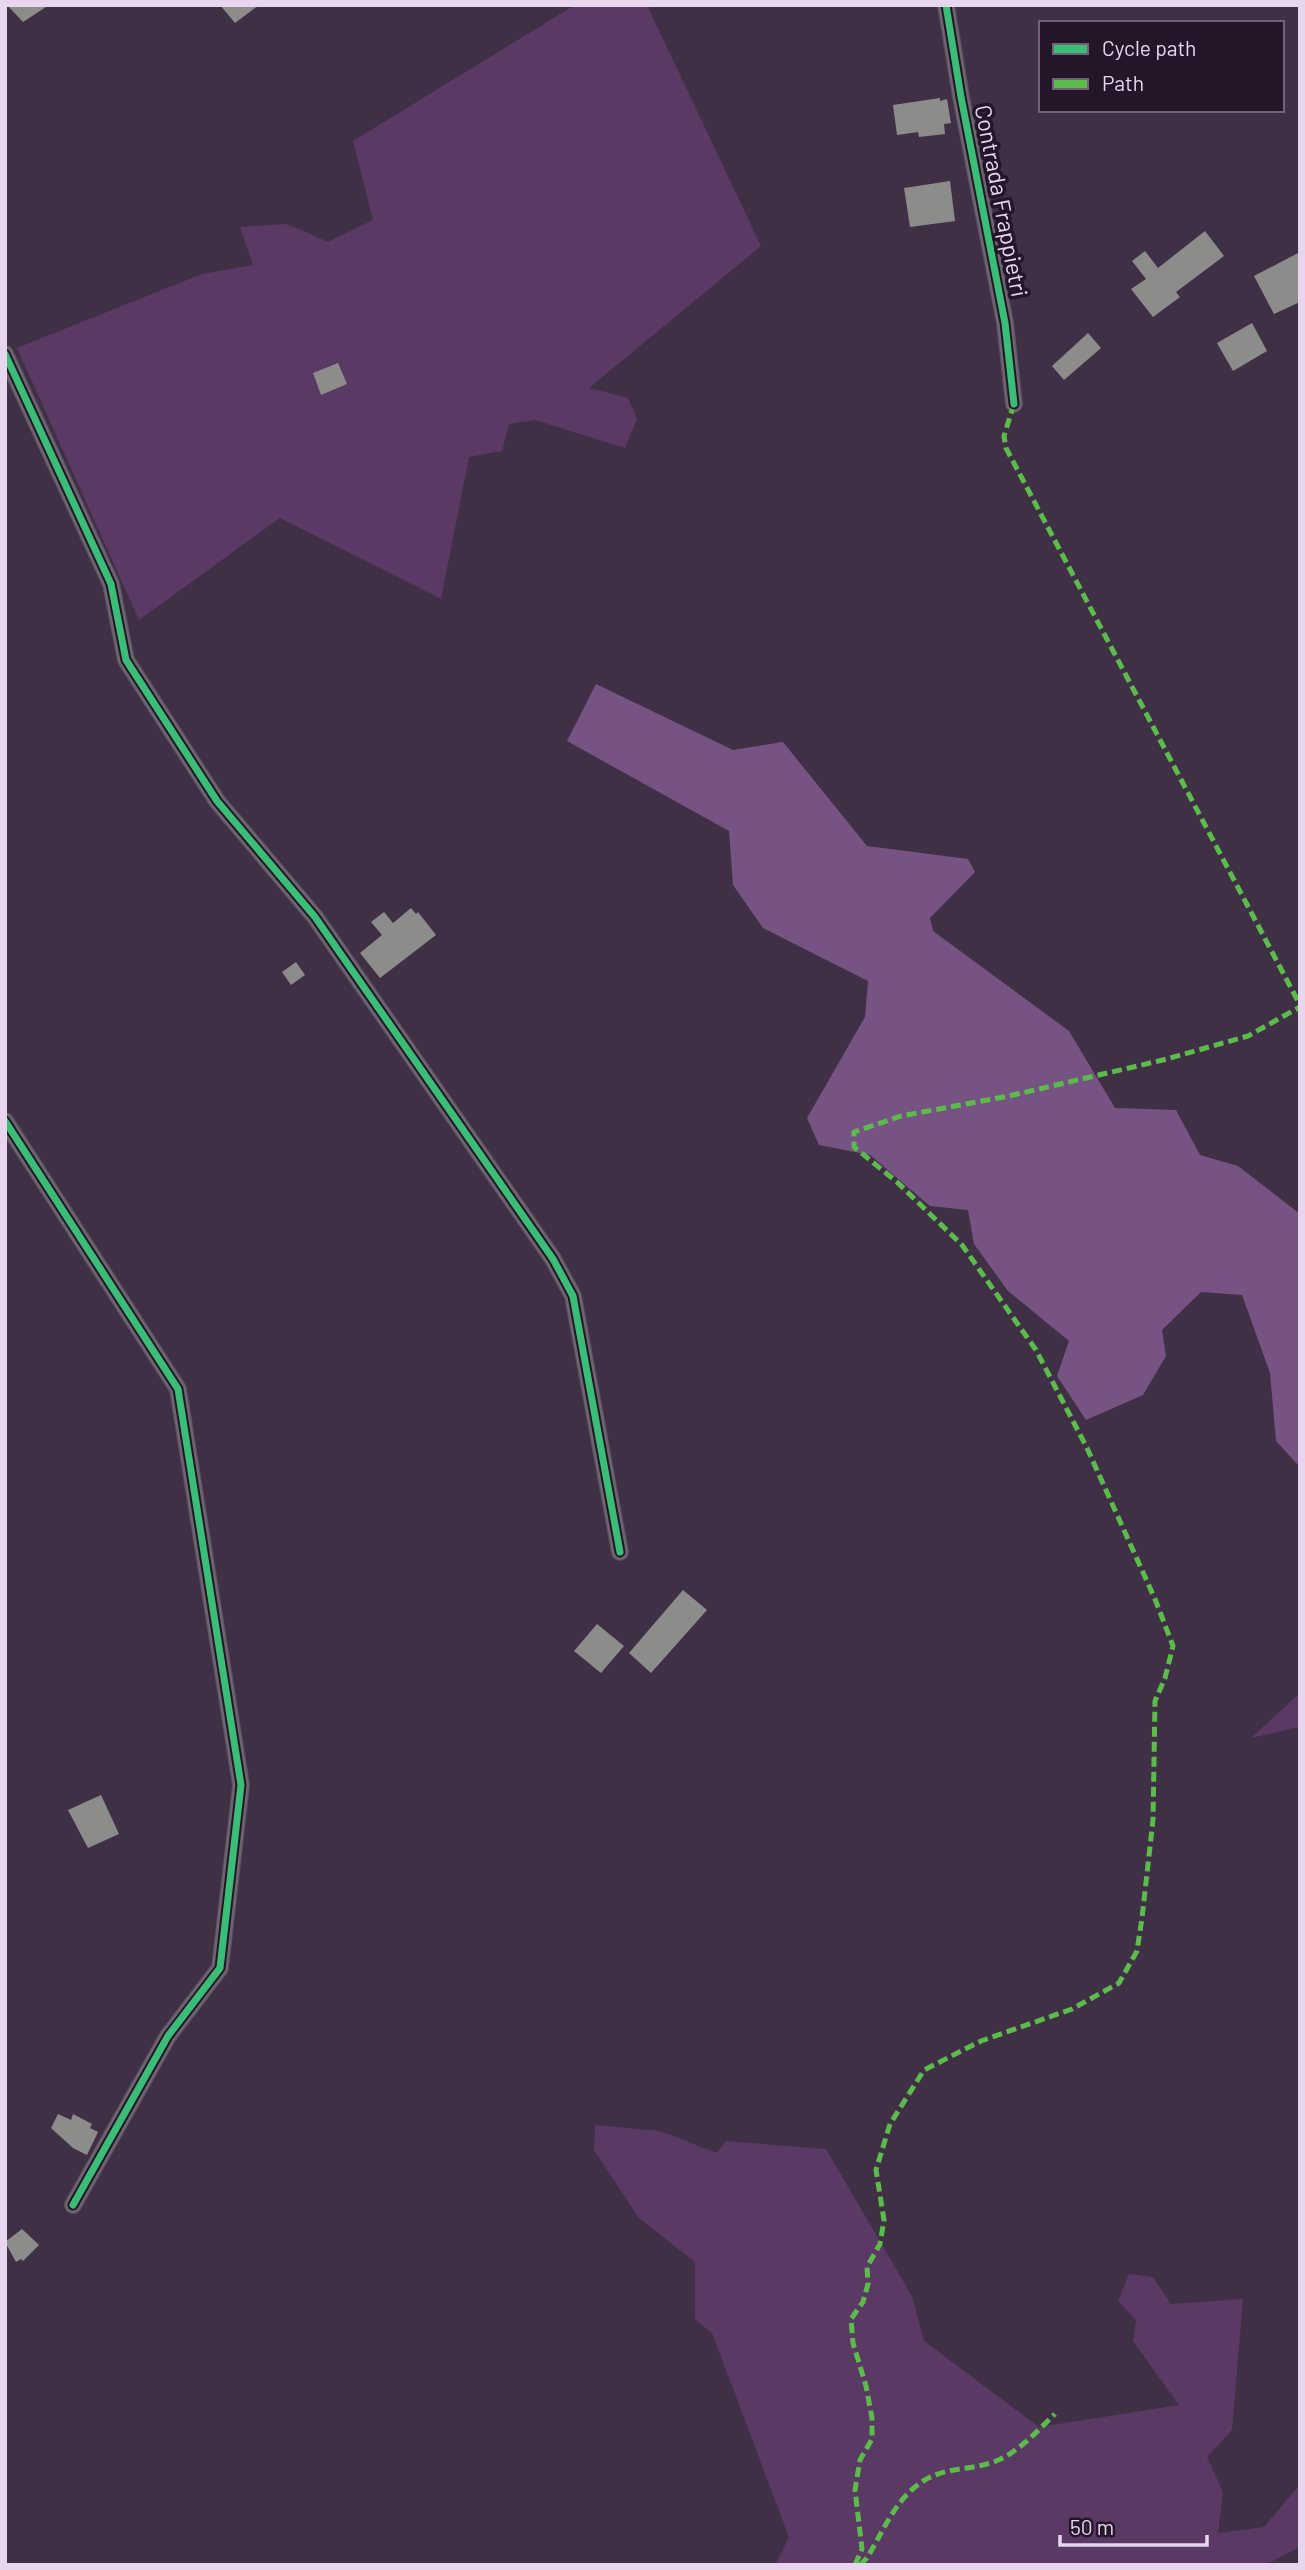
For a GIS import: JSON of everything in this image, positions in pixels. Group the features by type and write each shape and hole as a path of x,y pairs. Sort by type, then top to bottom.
{"street":[{"name":"Contrada Frappietri","path":"946,5 1005,323 1014,404"},
{"path":"5,384 8,361"},
{"path":"8,361 111,584 126,660 217,801 315,917 538,1237 573,1296 620,1552"},
{"path":"5,1121 178,1389 241,1786 220,1968 169,2036 73,2205"}],"shaded area":[{"path":"575,5 647,5 761,246 589,388 628,398 637,419 625,448 535,420 509,424 502,451 469,457 441,599 280,518 139,620 17,348 202,274 253,265 240,227 287,224 328,242 373,220 353,141"},
{"path":"596,684 733,750 783,742 867,846 968,859 975,872 930,918 933,931 1069,1031 1115,1108 1176,1110 1200,1155 1238,1166 1300,1214 1300,1467 1276,1441 1270,1373 1242,1295 1201,1292 1162,1330 1166,1356 1143,1395 1086,1420 1057,1376 1069,1341 1008,1291 974,1244 968,1210 930,1206 870,1155 819,1145 807,1118 865,1017 868,981 763,928 733,885 729,831 567,741"},
{"path":"1300,1693 1300,1727 1251,1738"},
{"path":"595,2125 660,2131 717,2153 726,2141 826,2149 912,2296 924,2341 1039,2427 1179,2405 1133,2341 1136,2320 1118,2301 1129,2274 1153,2277 1171,2304 1243,2299 1232,2430 1207,2457 1223,2492 1218,2533 1264,2527 1296,2489 1300,2488 1300,2547 1265,2565 775,2565 789,2537 712,2333 695,2319 695,2262 639,2218 594,2150"}],"building":[{"path":"7,5 49,5 23,22"},
{"path":"220,5 259,5 235,23"},
{"path":"940,98 940,101 947,99 951,123 944,124 945,134 919,137 918,132 897,135 893,105"},
{"path":"950,181 955,221 910,227 904,188"},
{"path":"1205,231 1224,256 1176,292 1180,297 1153,317 1131,289 1146,279 1132,261 1145,251 1158,268"},
{"path":"1300,252 1300,302 1274,314 1254,276"},
{"path":"1252,323 1267,351 1233,371 1217,343"},
{"path":"1088,333 1101,348 1064,380 1052,366"},
{"path":"338,363 347,384 321,395 313,373"},
{"path":"411,908 416,914 418,912 436,935 380,978 360,953 382,935 371,922 384,912 393,923"},
{"path":"296,962 305,975 291,985 282,972"},
{"path":"683,1590 707,1610 651,1673 629,1653"},
{"path":"597,1624 624,1646 601,1673 574,1651"},
{"path":"101,1795 119,1834 88,1848 68,1810"},
{"path":"58,2114 71,2120 73,2114 92,2124 90,2128 98,2132 87,2155 73,2148 51,2128"},
{"path":"22,2229 39,2245 23,2261 21,2259 16,2262 5,2242"}],"marked path":[{"path":"1014,404 1004,436 1006,448 1300,1005"},
{"path":"855,2565 862,2549 855,2490 860,2460 872,2439 872,2418 853,2343 851,2319 863,2302 868,2284 867,2267 880,2244 884,2220 876,2170 890,2124 924,2070 981,2041 1072,2009 1119,1983 1137,1951 1153,1820 1155,1701 1165,1678 1173,1646 1155,1599 1087,1448 1036,1350 962,1245 897,1182 854,1147 854,1132 901,1116 1009,1096 1163,1060 1248,1036 1300,1007"},
{"path":"860,2565 867,2558 894,2511 915,2487 935,2475 986,2464 1004,2457 1028,2440 1055,2414"}],"cycle path":[{"path":"946,5 1005,323 1014,404"},
{"path":"5,354 111,584 126,660 217,801 315,917 553,1259 573,1296 620,1552"},
{"path":"5,1121 178,1389 241,1785 220,1968 168,2036 73,2205"}]}
